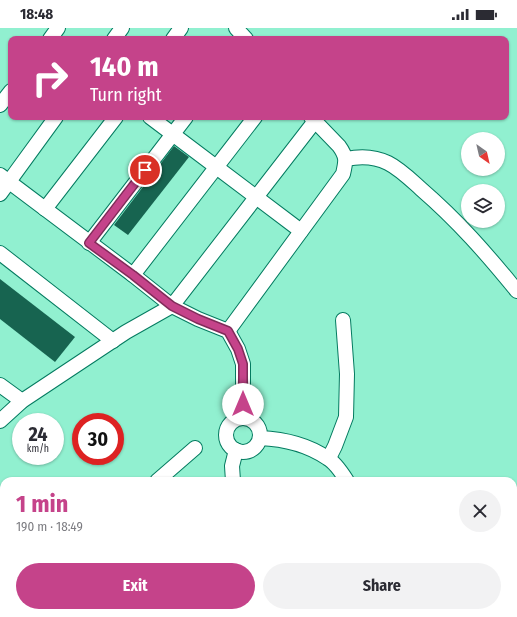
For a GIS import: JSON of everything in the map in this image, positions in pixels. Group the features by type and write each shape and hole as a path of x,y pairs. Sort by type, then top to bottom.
{"street":[{"path":"0,105 8,95"},
{"path":"0,194 4,178 53,120"},
{"path":"45,209 114,120"},
{"path":"154,120 301,231"},
{"path":"89,243 184,120"},
{"path":"133,275 253,120"},
{"path":"0,421 22,401 126,332 172,306 256,197 312,120"},
{"path":"228,331 343,174 346,159 340,146 314,120"},
{"path":"346,159 359,156 374,158 387,163 402,172 462,226 485,251 517,291"},
{"path":"4,178 172,306 198,319 228,331 238,349 243,364 243,418"},
{"path":"0,254 113,341"},
{"path":"329,458 346,417 347,374 343,320"},
{"path":"0,385 22,401"},
{"path":"243,418 248,418 256,424 260,433 260,438 258,443 251,450 241,452 236,450 228,443 226,432 228,426 232,422 243,418"},
{"path":"260,438 277,439 311,449 329,458 344,477"},
{"path":"162,477 195,448"},
{"path":"233,477 232,466 236,450"}],"building":[{"path":"174,146 189,157 128,235 114,225"},
{"path":"0,279 75,337 55,362 0,319"}],"route":[{"path":"145,170 89,243 172,306 198,319 228,331 238,349 243,364 243,404"}]}
